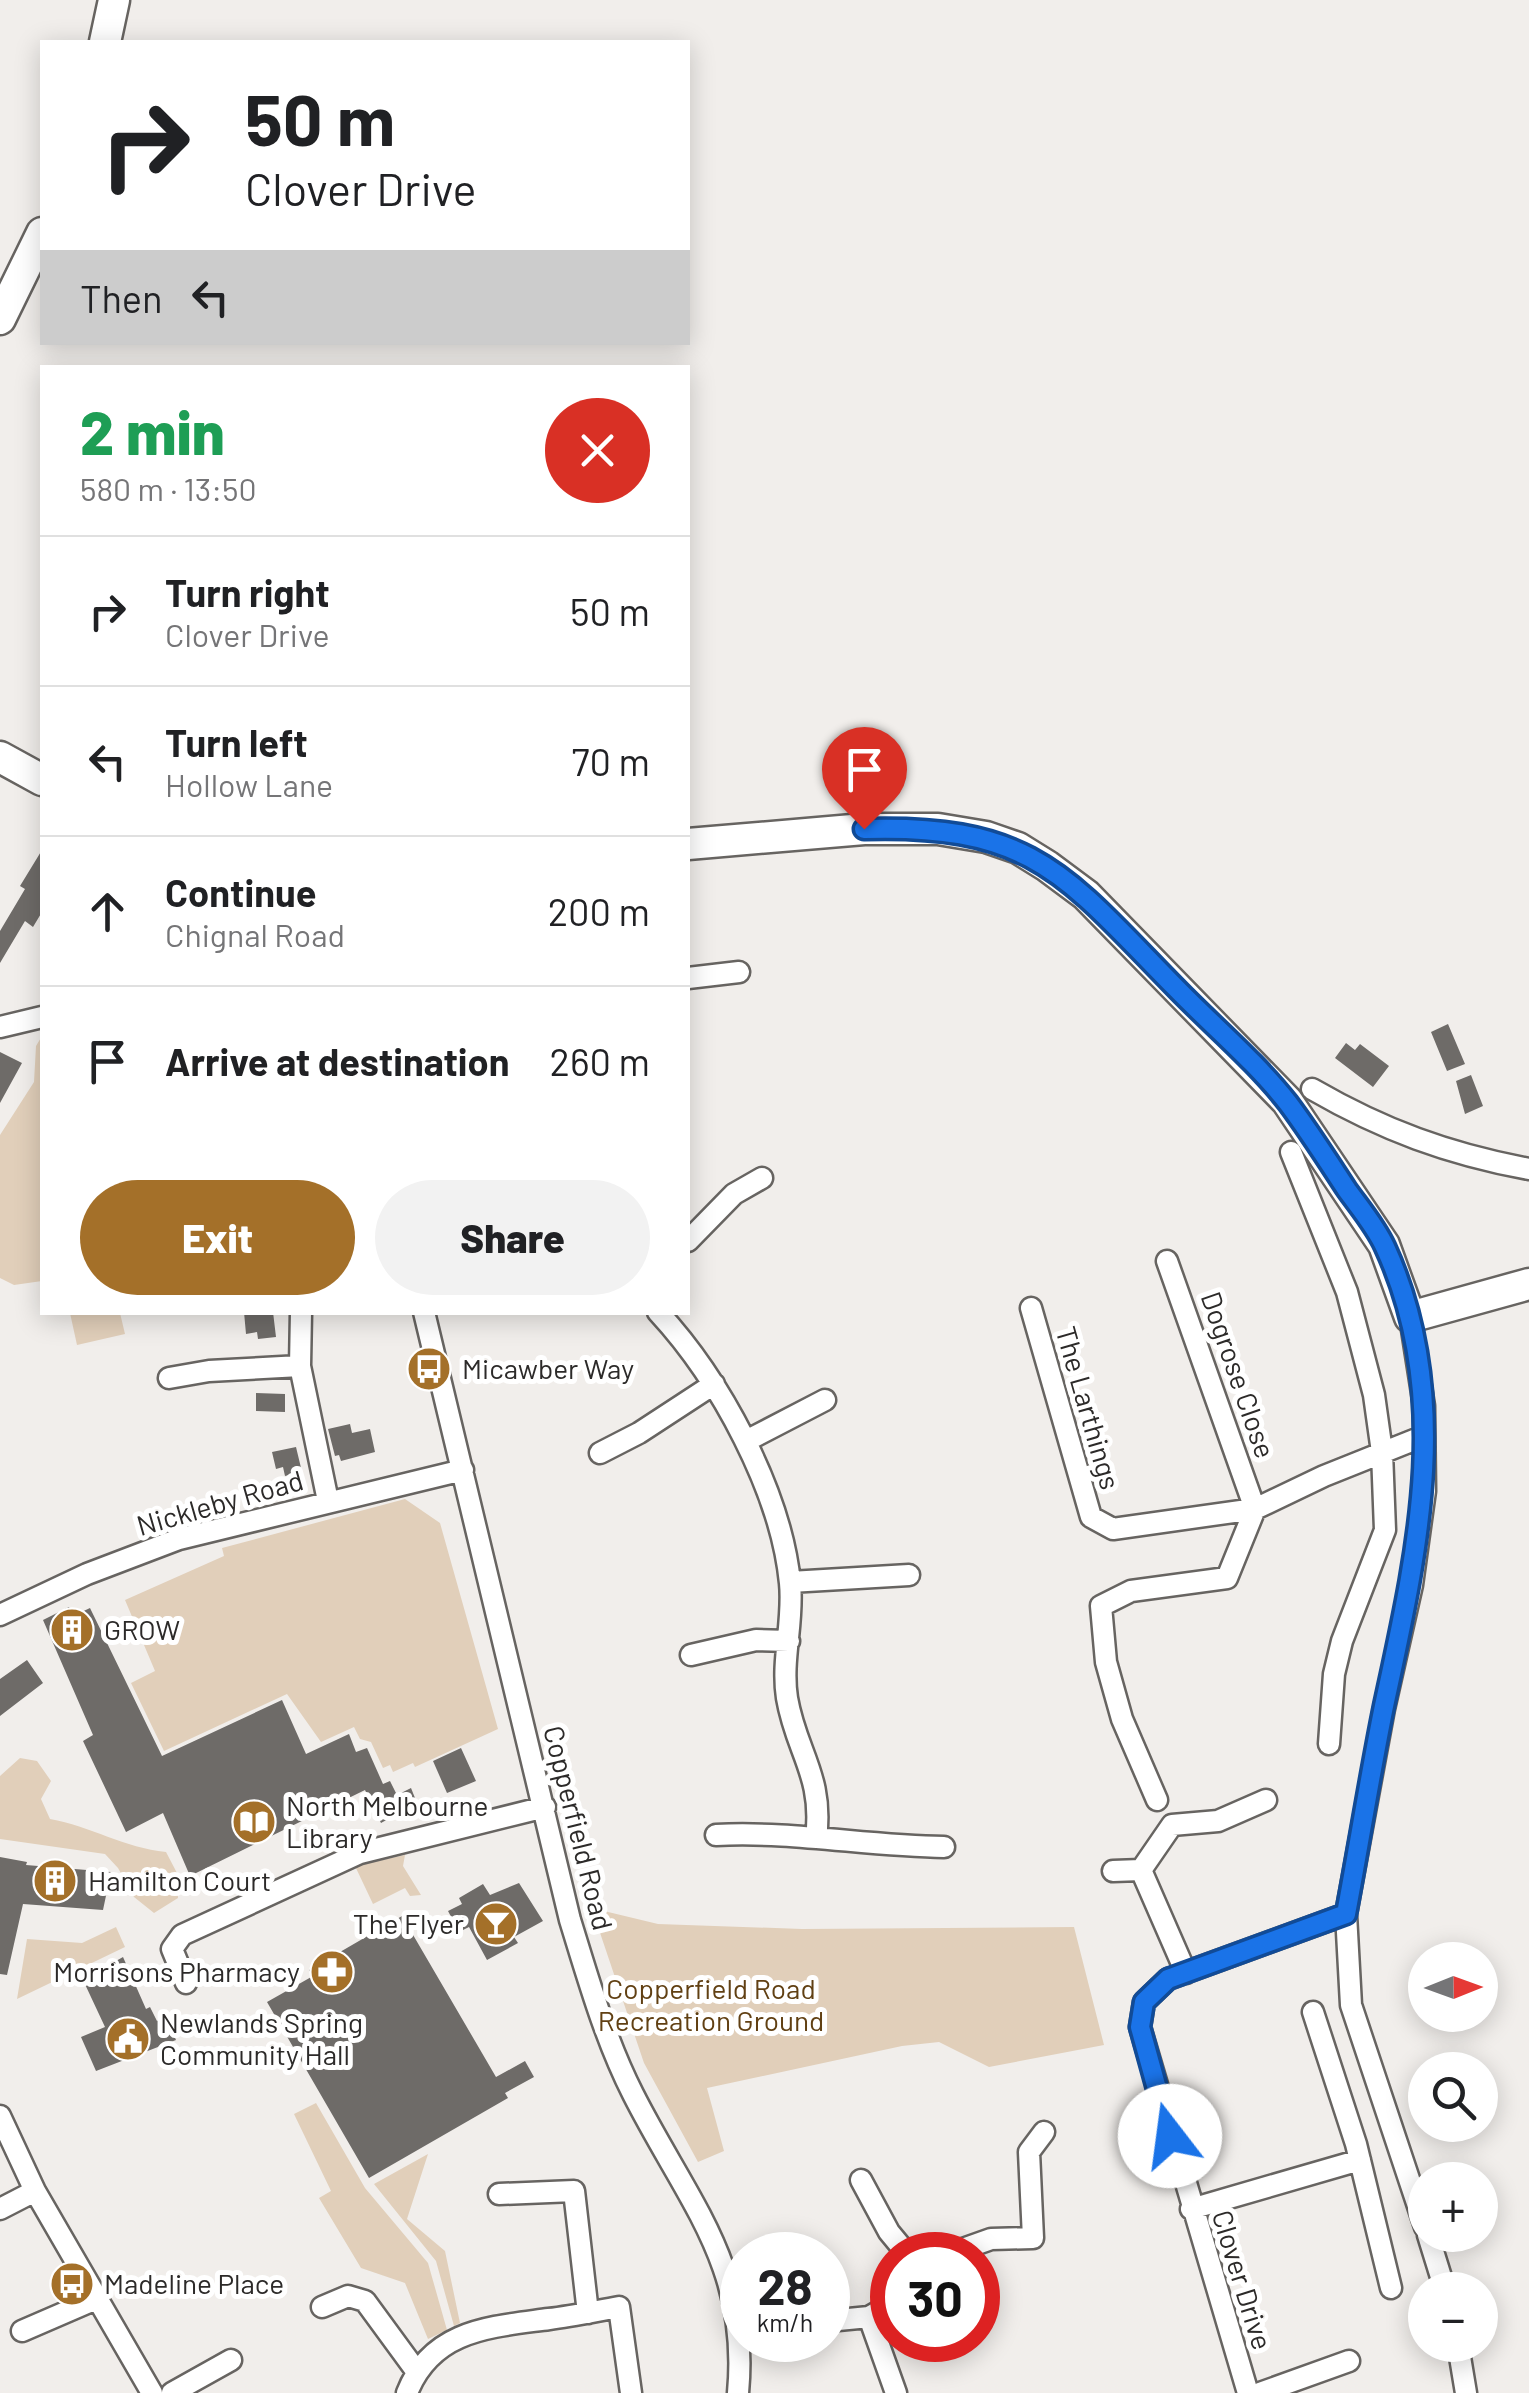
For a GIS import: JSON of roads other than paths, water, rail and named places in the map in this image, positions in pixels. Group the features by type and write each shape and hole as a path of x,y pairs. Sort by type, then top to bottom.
{"street":[{"path":"105,40 114,0"},
{"path":"0,319 40,237"},
{"path":"0,757 40,779"},
{"path":"690,844 864,829 938,830 986,837 1018,848 1086,896 1286,1101 1384,1244 1410,1317 1424,1406 1425,1492 1412,1585 1384,1709 1346,1914 1351,2005 1408,2176"},
{"path":"690,978 739,972"},
{"path":"0,1027 40,1017"},
{"path":"1312,1089 1379,1126 1417,1140 1529,1168"},
{"path":"1291,1152 1348,1292 1374,1395 1382,1452 1385,1530 1342,1641 1334,1674 1328,1744"},
{"path":"690,1240 734,1194 762,1178"},
{"name":"Dogrose Close","path":"1166,1261 1255,1509"},
{"path":"1410,1317 1529,1284"},
{"name":"The Larthings","path":"1030,1308 1091,1517 1114,1529 1255,1509 1424,1436"},
{"path":"301,1315 300,1366 328,1501"},
{"name":"Copperfield Road","path":"425,1315 570,1920 603,2022 632,2092 720,2256"},
{"path":"660,1315 714,1384 746,1441 778,1532 790,1582 787,1697 816,1782 820,1812 816,1838"},
{"path":"169,1378 209,1370 300,1366"},
{"path":"600,1453 640,1433 714,1384"},
{"path":"746,1441 826,1400"},
{"name":"Nickleby Road","path":"0,1615 87,1574 179,1539 463,1470"},
{"path":"1157,1800 1122,1719 1106,1662 1102,1606 1130,1591 1227,1578 1255,1509"},
{"path":"790,1582 909,1575"},
{"path":"692,1655 756,1640 788,1641"},
{"path":"1142,1870 1172,1825 1218,1820 1266,1800"},
{"path":"186,1983 172,1949 182,1935 360,1853 544,1807"},
{"path":"716,1835 944,1847"},
{"path":"1113,1871 1142,1870"},
{"path":"1142,1870 1186,1973"},
{"name":"Clover Drive","path":"1248,2393 1190,2209 1140,2027 1144,2002 1168,1979 1346,1914"},
{"path":"1313,2012 1360,2160 1390,2288"},
{"path":"0,2116 35,2191 152,2393"},
{"path":"1000,2239 1033,2238 1029,2152 1044,2132"},
{"path":"1190,2209 1360,2160"},
{"path":"861,2180 889,2232"},
{"path":"0,2209 35,2191"},
{"path":"499,2194 574,2191 588,2312"},
{"path":"322,2307 348,2296 365,2301 417,2372"},
{"path":"22,2331 96,2299"},
{"path":"407,2393 417,2372 443,2344 468,2332 618,2307 631,2393"},
{"path":"850,2319 868,2318 896,2393"},
{"path":"172,2393 231,2360"},
{"path":"1260,2393 1349,2361"},
{"name":"Copperfield Road","path":"738,2393 740,2362"},
{"path":"1461,2362 1466,2393"}],"place":[{"name":"Micawber Way","path":"429,1369"},
{"name":"GROW","path":"72,1630"},
{"name":"North Melbourne Library","path":"254,1822"},
{"name":"Hamilton Court","path":"55,1881"},
{"name":"The Flyer","path":"496,1924"},
{"name":"Morrisons Pharmacy","path":"332,1972"},
{"name":"Newlands Spring Community Hall","path":"128,2039"},
{"name":"Madeline Place","path":"72,2284"}],"park label":[{"name":"Copperfield Road Recreation Ground","path":"711,2005"}]}
